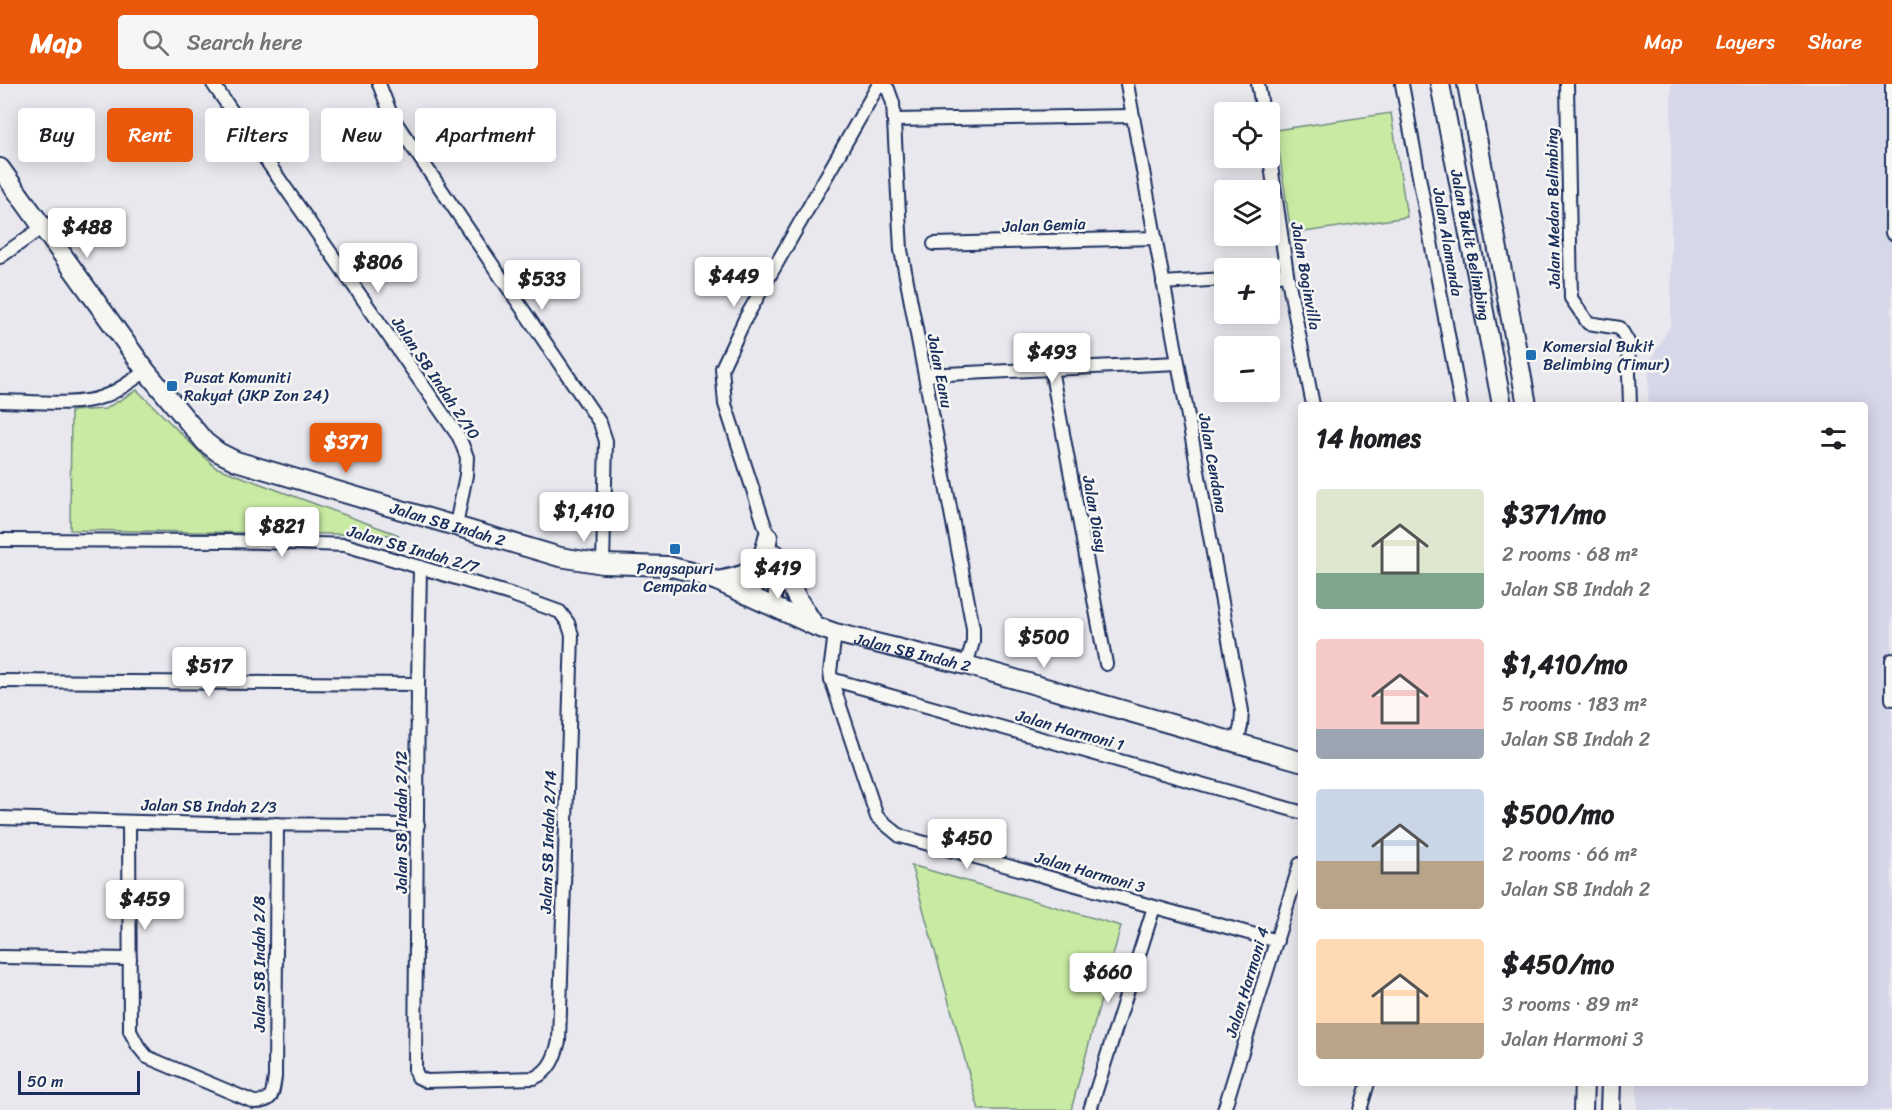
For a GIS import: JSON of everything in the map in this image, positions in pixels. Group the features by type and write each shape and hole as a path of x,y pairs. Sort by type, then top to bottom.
{"street":[{"name":"Jalan SB Indah 2/10","path":"213,84 459,437 467,457 466,475 456,525"},
{"path":"379,84 392,117 600,423 606,441 603,564"},
{"path":"815,626 797,598 771,546 725,404 722,368 745,319 880,84"},
{"name":"Jalan Eanu","path":"880,84 888,89 893,103 901,250 973,628 973,642 966,665"},
{"name":"Jalan Cendana","path":"1127,84 1242,711 1237,742"},
{"path":"1258,84 1261,102"},
{"name":"Jalan Alamanda","path":"1402,84 1460,402"},
{"name":"Jalan Bukit Belimbing","path":"1440,84 1501,402"},
{"name":"Jalan Bukit Belimbing","path":"1467,84 1526,402"},
{"name":"Jalan Medan Belimbing","path":"1567,84 1571,298 1588,323 1620,328 1628,342 1630,402"},
{"path":"1892,84 1892,233"},
{"path":"895,120 1133,116"},
{"name":"Jalan SB Indah 2","path":"0,168 146,370 205,442 218,452 236,460 560,557 603,564 668,566 717,581 775,609 835,633 966,665 1298,760"},
{"name":"Jalan Boginvilla","path":"1271,168 1287,274 1312,402"},
{"path":"0,257 43,227"},
{"name":"Jalan Gemia","path":"934,244 1155,238"},
{"path":"1280,275 1287,274"},
{"path":"1163,283 1214,280"},
{"path":"925,375 1178,363"},
{"name":"Jalan Diasy","path":"1051,369 1106,664"},
{"path":"0,401 85,401 102,397 146,370"},
{"name":"Jalan SB Indah 2/7","path":"0,540 231,541 345,545 538,603 560,612"},
{"path":"717,581 743,576 757,567 771,546"},
{"path":"771,546 775,609"},
{"name":"Jalan SB Indah 2/12","path":"418,1077 415,1070 420,567"},
{"name":"Jalan SB Indah 2/14","path":"418,1077 426,1081 534,1078 545,1072 555,1057 559,1041 572,635 568,623 560,612"},
{"name":"Jalan Harmoni 3","path":"835,633 831,679 877,818 900,836 1277,941"},
{"path":"1892,660 1892,699"},
{"name":"Jalan Harmoni 1","path":"831,679 1298,811"},
{"path":"0,681 418,684"},
{"name":"Jalan SB Indah 2/3","path":"0,818 129,822 418,825"},
{"path":"0,957 130,960 129,822"},
{"name":"Jalan SB Indah 2/8","path":"130,960 130,1031 147,1057 255,1102 265,1102 271,1097 275,1077 277,824"},
{"name":"Jalan Harmoni 4","path":"1224,1110 1298,871"},
{"path":"1090,1110 1154,907"},
{"path":"1360,1110 1367,1086"},
{"path":"1583,1110 1584,1086"},
{"path":"1610,1110 1611,1086"}],"shaded area":[{"path":"1671,84 1892,84 1892,1110 1637,1110 1637,1086 1868,1086 1868,402 1648,402 1649,363 1671,325"}],"green space":[{"path":"1391,113 1407,217 1291,234 1280,158 1280,129"},
{"path":"137,390 215,467 399,535 70,530 71,411 105,409"},
{"path":"911,865 1121,926 1071,1110 979,1110"}],"place":[{"name":"Komersial Bukit Belimbing (Timur)","path":"1531,355"},
{"name":"Pusat Komuniti Rakyat (JKP Zon 24)","path":"172,386"},
{"name":"Pangsapuri Cempaka","path":"675,549"}]}
